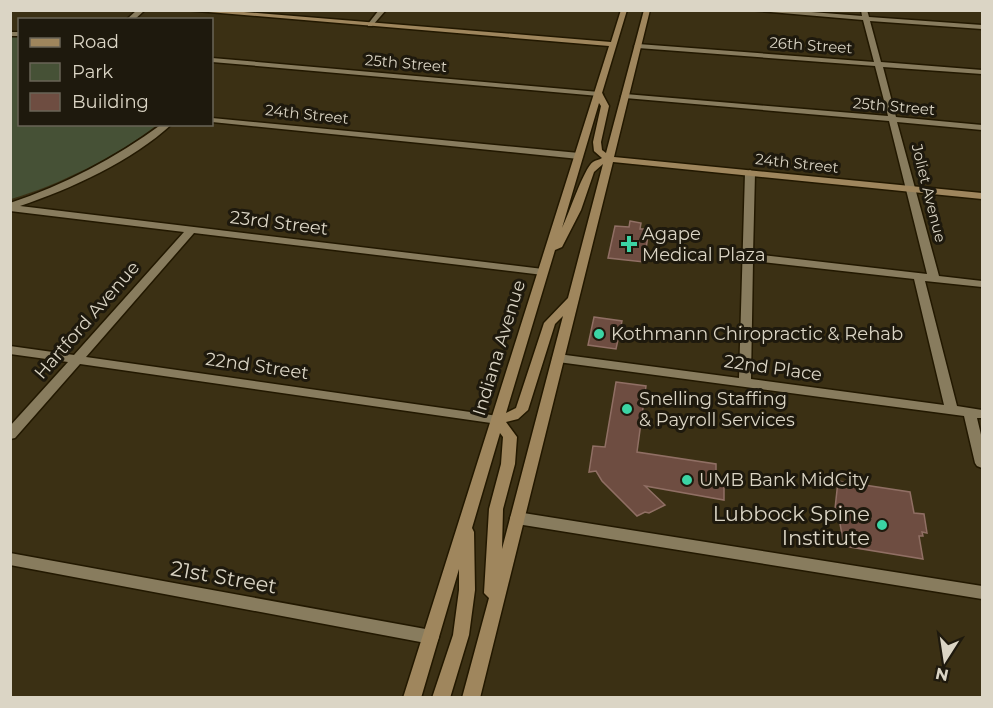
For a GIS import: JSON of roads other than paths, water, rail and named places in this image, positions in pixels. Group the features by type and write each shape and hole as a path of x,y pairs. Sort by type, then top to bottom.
{"main road":[{"path":"188,10 260,13 370,25 614,44"},
{"name":"Indiana Avenue","path":"412,698 624,10"},
{"path":"471,698 647,10"},
{"path":"599,94 605,106 597,142 598,152 609,159"},
{"path":"543,272 576,210 590,171 596,164 609,159"},
{"name":"24th Street","path":"609,159 982,196"},
{"path":"491,617 496,509 508,464 510,437 498,420 522,410 550,323 573,300"},
{"path":"441,698 461,635 467,590 467,519"}],"street":[{"path":"370,25 383,10"},
{"path":"753,10 865,14 982,27"},
{"name":"Joliet Avenue","path":"865,14 934,279"},
{"name":"26th Street","path":"638,46 982,72"},
{"name":"25th Street","path":"213,60 599,94"},
{"name":"25th Street","path":"625,96 982,127"},
{"name":"24th Street","path":"213,120 579,156"},
{"path":"10,207 39,196 115,159 165,126"},
{"path":"745,382 750,173"},
{"name":"23rd Street","path":"10,207 543,272"},
{"name":"Hartford Avenue","path":"10,435 191,230"},
{"path":"748,258 982,284"},
{"path":"920,277 951,410"},
{"name":"22nd Street","path":"10,350 498,420"},
{"name":"22nd Place","path":"558,358 976,413"},
{"path":"976,413 982,463"},
{"path":"517,518 982,593"},
{"name":"21st Street","path":"10,559 431,637"}],"place":[{"name":"Agape Medical Plaza","path":"629,244"},
{"name":"Kothmann Chiropractic & Rehab","path":"599,334"},
{"name":"Snelling Staffing & Payroll Services","path":"627,409"},
{"name":"UMB Bank MidCity","path":"687,480"},
{"name":"Lubbock Spine Institute","path":"882,525"}]}
